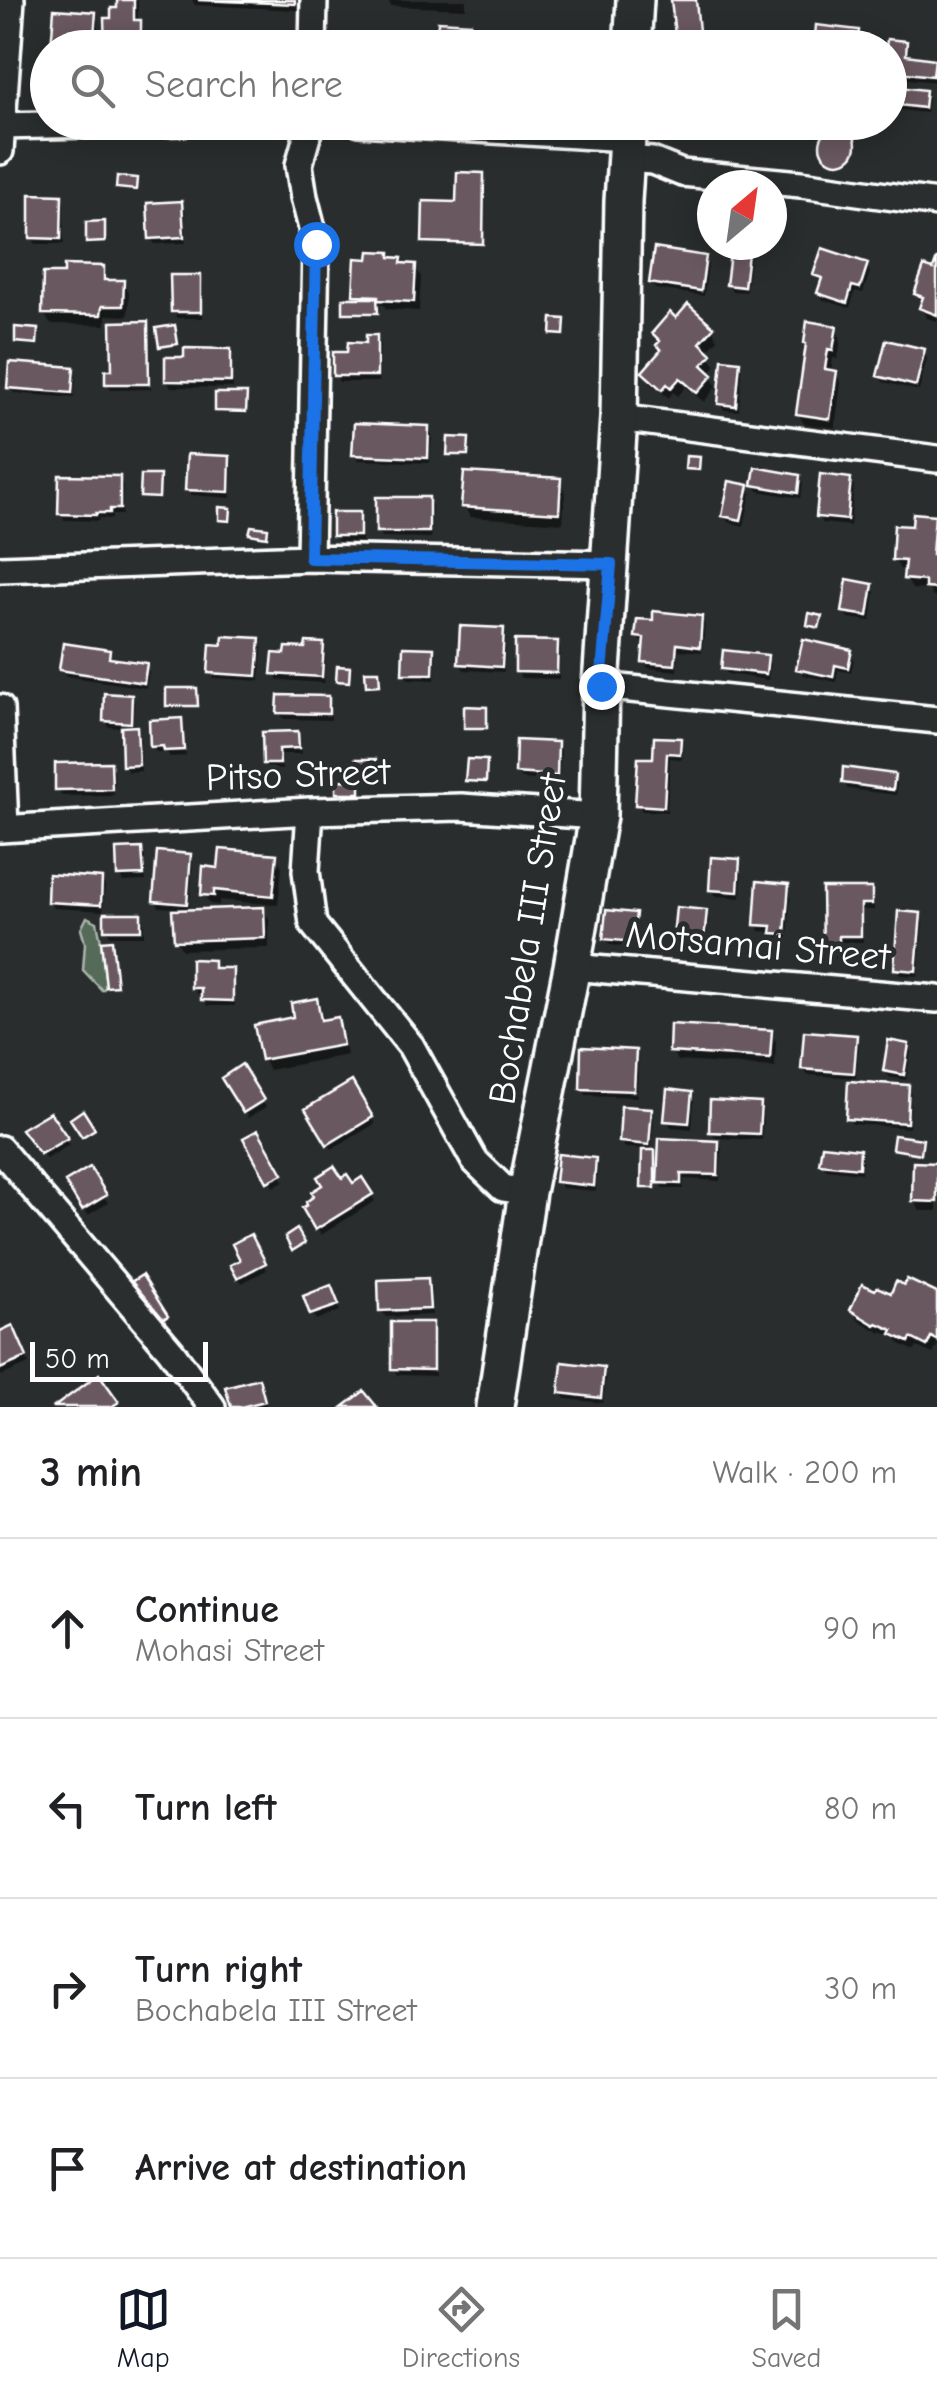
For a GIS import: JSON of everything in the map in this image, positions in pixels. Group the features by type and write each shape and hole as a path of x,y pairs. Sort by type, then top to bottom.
{"street":[{"path":"11,0 1,134 30,132"},
{"path":"313,30 314,0"},
{"path":"633,30 635,0"},
{"path":"306,140 299,165 316,244 310,558"},
{"path":"627,140 652,161 682,173 937,203"},
{"name":"Bochabela III Street","path":"494,1407 527,1192 598,816 601,686 619,418 622,201 627,140"},
{"path":"619,418 937,459"},
{"path":"0,570 310,558 611,564"},
{"path":"601,686 937,720"},
{"path":"0,708 3,828"},
{"name":"Pitso Street","path":"3,828 310,810 461,807 598,816"},
{"path":"310,810 306,872 313,924 411,1046 474,1160 503,1188 527,1192"},
{"name":"Motsamai Street","path":"572,967 937,999"},
{"path":"1,1151 159,1337 212,1407"}],"green space":[{"path":"87,917 97,922 101,941 106,987 102,990 83,970 85,943 81,929"}],"building":[{"path":"117,0 134,0 134,20 141,20 141,30 104,30 104,18 111,18 111,8 117,8"},
{"path":"198,0 295,0 295,4"},
{"path":"671,0 696,0 699,30 674,30"},
{"path":"54,9 96,12 94,30 52,30"},
{"path":"438,21 471,23 471,30 437,30"},
{"path":"816,25 859,30 816,30"},
{"path":"907,55 935,59 933,76 907,73"},
{"path":"907,88 926,90 924,108 907,106"},
{"path":"821,140 855,140 851,158 838,163 825,158 820,145"},
{"path":"457,172 484,173 483,244 422,242 423,201 456,202"},
{"path":"117,176 137,178 136,190 116,188"},
{"path":"30,194 62,195 61,239 30,238"},
{"path":"182,201 184,237 149,239 147,203"},
{"path":"105,221 105,242 86,243 86,222"},
{"path":"654,248 697,255 697,260 705,260 701,291 649,283"},
{"path":"822,248 868,263 860,288 852,286 847,303 817,293 822,278 813,275"},
{"path":"369,251 390,252 390,257 402,258 401,263 416,264 414,302 353,295 355,258 368,259"},
{"path":"937,258 937,315 919,308 923,297 914,294 924,266 933,269"},
{"path":"729,260 747,260 744,287 726,285"},
{"path":"64,265 104,266 104,280 124,280 123,306 102,306 101,315 42,314 43,273 64,273"},
{"path":"170,275 201,275 201,312 171,312"},
{"path":"343,298 377,298 378,313 343,313"},
{"path":"688,304 714,327 700,343 712,354 702,365 713,375 697,393 680,378 671,388 667,384 662,390 642,372 661,350 656,345 660,341 652,333 670,312 676,318"},
{"path":"552,318 565,319 564,335 551,334"},
{"path":"148,321 149,384 105,384 105,370 112,370 111,322"},
{"path":"807,321 837,326 825,369 837,371 830,419 796,414"},
{"path":"175,325 178,344 159,347 156,328"},
{"path":"15,327 38,329 37,344 15,342"},
{"path":"366,335 377,335 377,376 333,376 333,352 347,352 348,342 366,343"},
{"path":"886,340 925,349 916,386 877,376"},
{"path":"184,348 231,349 231,382 165,381 165,357 184,357"},
{"path":"722,359 740,361 736,406 718,404"},
{"path":"9,362 74,367 72,393 7,388"},
{"path":"215,393 247,393 246,412 215,411"},
{"path":"354,423 429,426 428,458 352,455"},
{"path":"448,437 469,438 468,455 447,455"},
{"path":"187,454 230,456 229,492 185,490"},
{"path":"686,456 700,457 699,470 685,469"},
{"path":"755,467 800,475 798,493 752,485"},
{"path":"464,472 561,478 559,513 461,507"},
{"path":"820,474 851,478 847,520 816,517"},
{"path":"59,475 120,476 120,509 96,515 58,514"},
{"path":"141,475 160,475 159,498 140,497"},
{"path":"729,481 749,485 741,520 722,516"},
{"path":"376,497 429,497 429,532 376,532"},
{"path":"219,507 231,508 230,521 219,520"},
{"path":"332,512 360,512 360,536 332,536"},
{"path":"913,513 935,515 932,555 937,555 937,589 925,588 925,581 903,579 905,561 892,560 894,525 912,526"},
{"path":"251,526 268,528 267,537 249,534"},
{"path":"847,579 873,584 868,616 842,612"},
{"path":"653,611 702,616 700,647 677,644 675,665 642,662 644,638 635,637 637,619 653,620"},
{"path":"809,613 822,616 819,628 807,625"},
{"path":"460,626 504,628 502,667 458,664"},
{"path":"223,636 260,638 257,676 208,673 210,644 222,645"},
{"path":"803,639 852,650 848,668 835,665 833,677 796,669"},
{"path":"515,640 558,641 557,673 515,672"},
{"path":"306,642 324,643 322,677 271,674 273,653 285,654 286,647 305,648"},
{"path":"63,643 110,650 109,658 147,663 144,683 59,670"},
{"path":"403,647 434,648 433,674 402,674"},
{"path":"723,650 768,655 766,674 721,669"},
{"path":"337,666 350,667 349,682 336,681"},
{"path":"365,671 379,671 380,685 366,686"},
{"path":"166,688 197,688 198,706 166,706"},
{"path":"104,693 132,695 131,723 103,721"},
{"path":"278,695 329,696 329,714 277,713"},
{"path":"464,706 487,707 487,728 464,728"},
{"path":"182,718 184,750 150,747 149,720"},
{"path":"137,726 139,765 122,766 121,727"},
{"path":"298,731 299,748 279,749 280,764 263,764 262,732"},
{"path":"654,737 681,738 680,754 667,753 664,807 635,805 638,758 653,758"},
{"path":"516,740 558,742 557,776 515,773"},
{"path":"355,759 376,759 376,777 355,777"},
{"path":"467,759 487,760 486,782 465,781"},
{"path":"111,762 112,789 55,790 55,763"},
{"path":"843,767 895,774 893,790 842,783"},
{"path":"336,780 360,781 360,793 336,793"},
{"path":"142,848 144,875 117,876 116,849"},
{"path":"220,849 277,854 273,896 214,890 214,896 201,895 203,866 218,868"},
{"path":"157,851 191,854 187,904 153,901"},
{"path":"711,857 740,859 738,892 709,890"},
{"path":"48,874 102,878 101,905 47,902"},
{"path":"757,881 789,884 785,934 771,933 772,926 754,925"},
{"path":"822,888 872,888 872,904 861,904 861,936 839,936 839,953 823,954"},
{"path":"264,907 265,938 174,941 172,910"},
{"path":"676,907 707,910 704,940 673,937"},
{"path":"606,910 636,913 633,942 603,939"},
{"path":"898,911 921,913 916,971 894,969"},
{"path":"104,913 141,913 141,930 104,930"},
{"path":"112,940 117,986 106,987 101,941"},
{"path":"191,959 214,960 214,968 233,968 233,1001 201,1000 201,988 191,988"},
{"path":"317,998 321,1020 338,1017 343,1045 261,1060 254,1025 293,1017 291,1003"},
{"path":"670,1024 772,1030 770,1058 669,1052"},
{"path":"804,1031 857,1035 854,1073 801,1069"},
{"path":"888,1040 909,1044 904,1075 883,1071"},
{"path":"581,1047 636,1050 634,1091 580,1089"},
{"path":"242,1064 264,1100 243,1113 221,1078"},
{"path":"352,1081 373,1117 327,1145 305,1109"},
{"path":"848,1081 909,1085 907,1123 846,1119"},
{"path":"667,1089 692,1092 689,1123 664,1121"},
{"path":"710,1100 761,1103 759,1134 709,1132"},
{"path":"621,1106 652,1108 649,1145 619,1142"},
{"path":"83,1110 95,1129 82,1137 70,1119"},
{"path":"50,1112 68,1138 40,1154 21,1129"},
{"path":"258,1130 283,1174 267,1182 243,1138"},
{"path":"894,1135 923,1139 921,1154 892,1149"},
{"path":"659,1138 719,1141 718,1175 681,1174 681,1184 657,1183"},
{"path":"822,1145 860,1149 859,1168 819,1164"},
{"path":"642,1150 655,1150 655,1188 641,1188"},
{"path":"558,1154 596,1158 594,1186 555,1182"},
{"path":"913,1162 937,1163 937,1202 912,1201"},
{"path":"334,1166 342,1178 347,1174 353,1183 362,1177 373,1194 315,1230 302,1208 314,1196 311,1192 322,1185 317,1177"},
{"path":"90,1167 107,1195 82,1210 65,1182"},
{"path":"297,1229 305,1243 292,1251 285,1237"},
{"path":"251,1234 266,1263 237,1278 230,1265 240,1260 232,1244"},
{"path":"142,1275 168,1316 157,1323 131,1282"},
{"path":"428,1278 430,1309 379,1311 378,1280"},
{"path":"907,1279 937,1293 937,1340 931,1337 927,1346 891,1334 893,1330 875,1325 850,1310 862,1284 891,1293 896,1281 904,1285"},
{"path":"331,1285 339,1305 310,1315 303,1296"},
{"path":"391,1322 433,1322 433,1370 391,1369"},
{"path":"13,1325 27,1357 0,1369 0,1331"},
{"path":"562,1362 604,1367 601,1398 559,1393"},
{"path":"99,1374 119,1402 111,1407 54,1407"},
{"path":"259,1378 265,1401 231,1407 225,1387"},
{"path":"364,1391 377,1407 343,1407"}],"route":[{"path":"316,244 310,558 611,564 601,686"}]}
